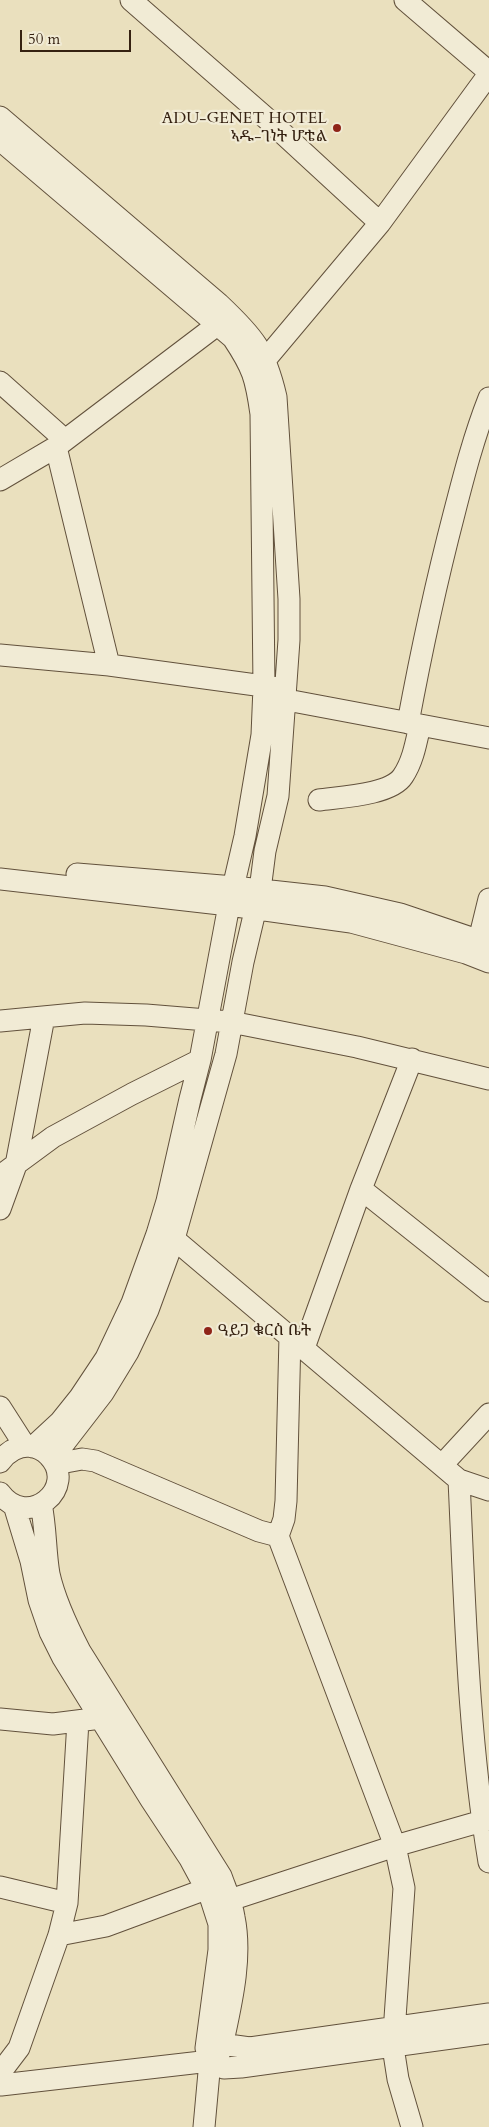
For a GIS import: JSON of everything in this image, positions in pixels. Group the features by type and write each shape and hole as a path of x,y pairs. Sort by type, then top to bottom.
{"street":[{"path":"131,0 266,118 380,223"},
{"path":"54,1462 103,1393 128,1352 148,1310 166,1237 167,1201 200,1060 245,836 262,735 264,692 261,414 256,381 259,365 380,223 489,73 405,0"},
{"path":"0,1462 5,1455 14,1449 29,1446 60,1422 80,1397 106,1358 166,1237 205,1134 226,1054 258,899 265,850 278,796 286,694 289,599 276,397 259,365 248,360 223,319 3,131"},
{"path":"0,480 61,443 223,319"},
{"path":"0,382 61,443 109,665"},
{"path":"319,800 383,789 394,785 402,778 408,767 414,724 417,672 444,551 475,433 489,398"},
{"path":"0,655 109,665 264,692 286,694 414,724 489,738"},
{"path":"8,874 258,899 466,953 489,962"},
{"path":"258,899 324,897 400,914 484,942 489,899"},
{"path":"0,1021 85,1013 137,1014 232,1022 412,1059 489,1079"},
{"path":"0,1209 44,1017"},
{"path":"412,1059 361,1189 297,1342 286,1501 284,1519 278,1536 395,1846 404,1888 393,2038 398,2079 412,2127"},
{"path":"8,1171 53,1137 200,1060"},
{"path":"361,1189 489,1291"},
{"path":"166,1237 297,1342 459,1480 489,1490"},
{"path":"0,1407 29,1446 47,1454 54,1462 57,1482 49,1499 41,1504 23,1508 4,1496"},
{"path":"442,1465 489,1414"},
{"path":"54,1462 82,1459 95,1461 259,1532 278,1536"},
{"path":"459,1480 469,1688 486,1820 489,1862"},
{"path":"4,1496 31,1560 39,1600 50,1632 63,1658 190,1859 206,1889 219,1924 219,1950 206,2048 210,2061 204,2127"},
{"path":"41,1504 49,1574 55,1596 67,1625 80,1651 220,1876 230,1900 237,1938 235,1968 224,2038 228,2045"},
{"path":"0,1719 53,1724 100,1718"},
{"path":"0,2082 18,2048 59,1935 66,1903 78,1721"},
{"path":"230,1900 395,1846 486,1820"},
{"path":"0,1887 66,1903"},
{"path":"59,1935 106,1926 206,1889"},
{"path":"0,2082 210,2061 224,2068 241,2068 393,2038 489,2014"},
{"path":"210,2061 228,2045 250,2048 489,2033"}],"place":[{"name":"ADU-GENET HOTEL ኣዱ-ገነት ሆቴል","path":"337,128"},
{"name":"ዓይጋ ቁርስ ቤት","path":"208,1331"}]}
